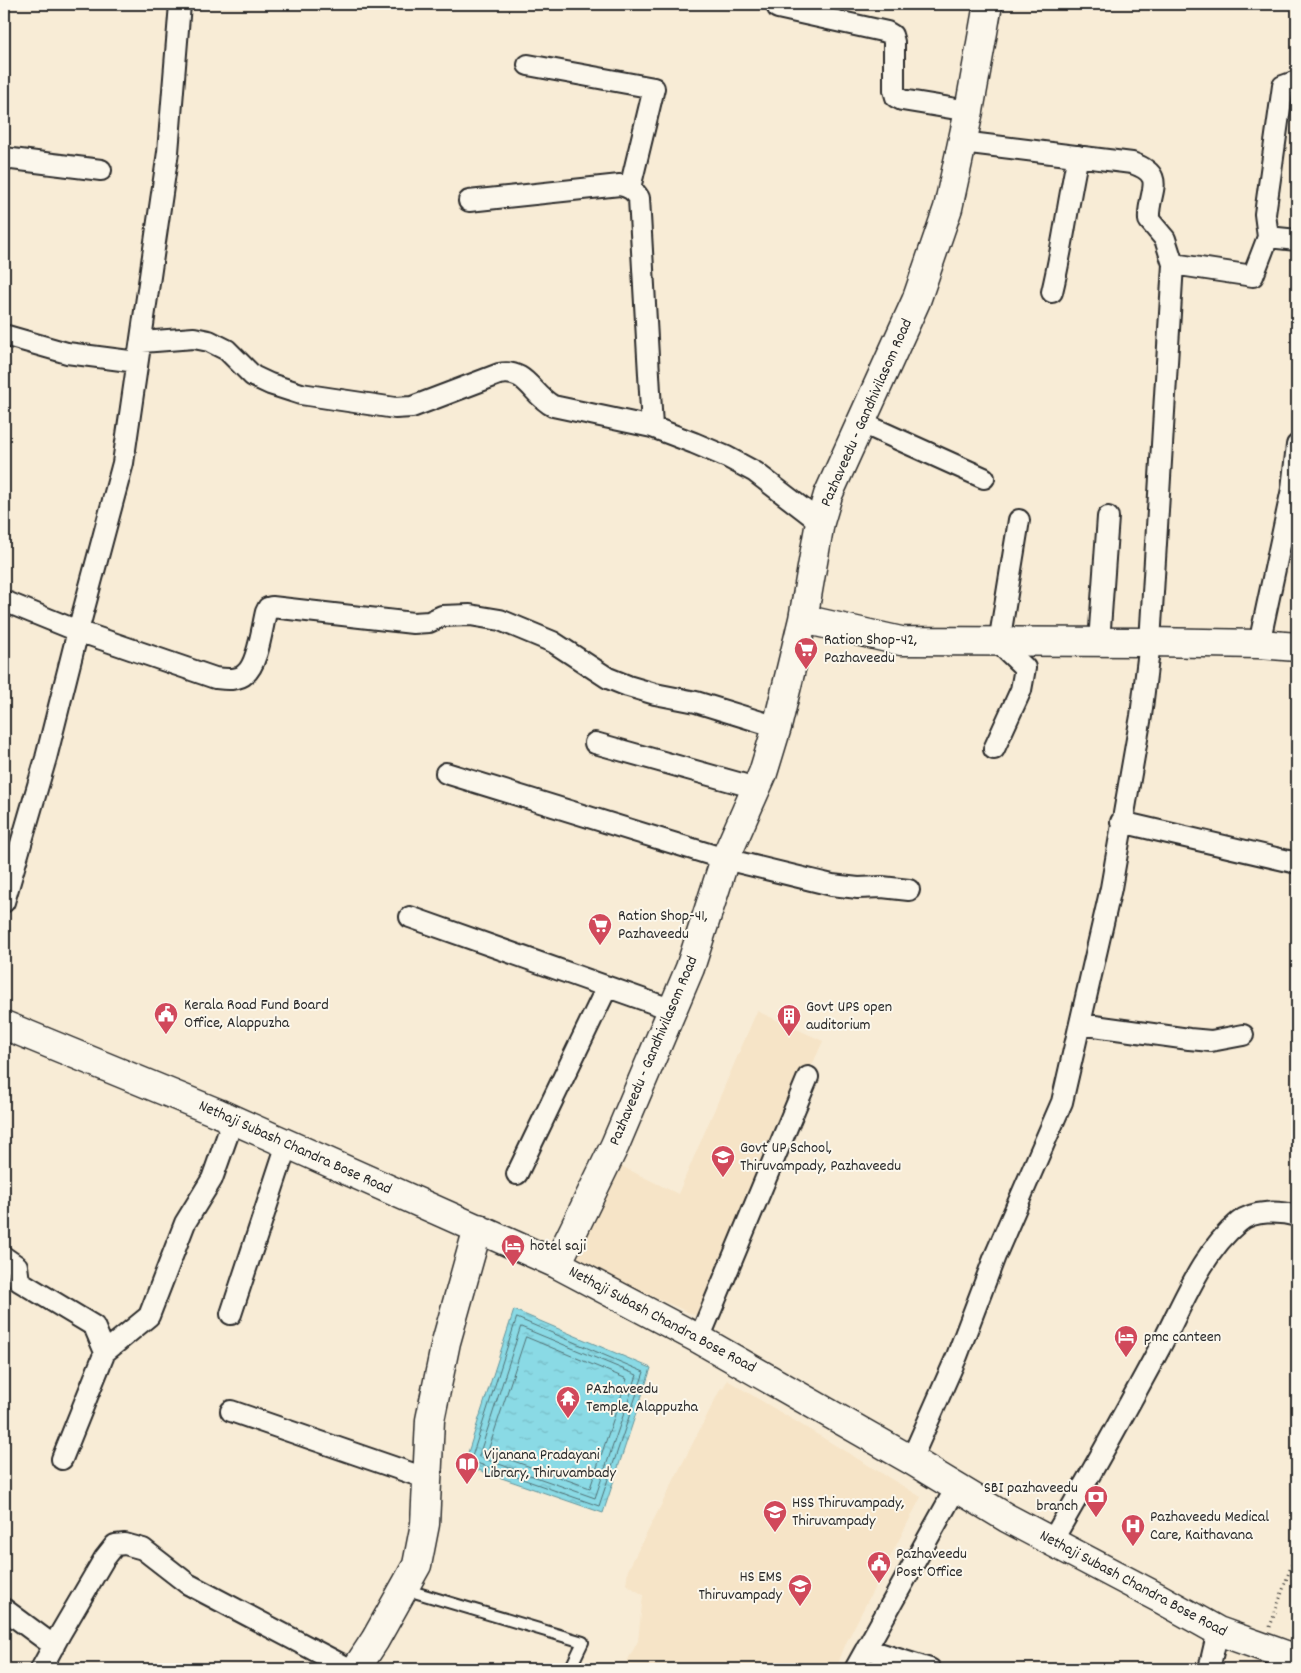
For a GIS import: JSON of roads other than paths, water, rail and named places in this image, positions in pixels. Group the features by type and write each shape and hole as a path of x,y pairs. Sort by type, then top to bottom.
{"main road":[{"name":"Pazhaveedu - Gandhivilasom Road","path":"557,1264 615,1145 673,1010 690,968 725,859 763,773 777,727 803,619 820,522 828,496 916,301 948,208 969,111 988,4"},
{"path":"803,619 901,641 1000,643 1150,642 1259,644 1297,647"},
{"name":"Nethaji Subash Chandra Bose Road","path":"4,1025 233,1120 557,1264 699,1339 911,1460 1007,1518 1218,1631 1297,1658"},
{"path":"356,1669 375,1640 417,1566 425,1524 430,1420 446,1342 478,1228"}],"street":[{"path":"4,902 46,758 123,463 168,152 180,4"},
{"path":"778,8 887,32 892,35 894,42 894,90 896,96 902,100 969,111"},
{"path":"528,65 654,88 630,188"},
{"path":"1173,264 1253,276 1268,237 1265,214 1283,86 1297,81"},
{"path":"911,1460 956,1356 995,1256 1062,1102 1110,888 1141,716 1150,642 1173,264 1165,239 1148,220 1154,180 1145,168 1132,163 962,142"},
{"path":"1052,292 1078,156"},
{"path":"4,158 101,170"},
{"path":"470,200 620,185 630,188 636,193 638,198 652,427"},
{"path":"1268,237 1297,240"},
{"path":"4,335 66,353 137,362"},
{"path":"142,342 194,338 209,341 227,350 253,376 270,384 302,394 395,408 412,407 498,374 513,372 553,406 652,427 719,454 754,472 820,522"},
{"path":"862,423 984,478"},
{"path":"1259,644 1292,489 1297,445"},
{"path":"1099,642 1108,516"},
{"path":"994,749 1021,690 1025,668 1000,643 1019,520"},
{"path":"4,601 78,631 215,678 229,679 244,676 252,666 266,612 272,606 414,623 429,622 442,616 470,615 500,620 553,642 608,678 628,686 655,694 696,702 777,727"},
{"path":"595,743 756,788"},
{"path":"446,773 725,859 832,885 909,890"},
{"path":"1121,822 1297,863"},
{"path":"410,917 673,1010"},
{"path":"517,1174 607,986"},
{"path":"1080,1024 1211,1041 1243,1036"},
{"path":"699,1339 808,1077"},
{"path":"62,1460 105,1352 149,1316 185,1222 212,1179 233,1120"},
{"path":"231,1314 287,1144"},
{"path":"1052,1541 1116,1429 1191,1286 1217,1243 1240,1220 1253,1214 1287,1213 1297,1216"},
{"path":"4,1257 17,1266 19,1281 94,1326 105,1352"},
{"path":"230,1412 428,1479"},
{"path":"855,1669 956,1488"},
{"path":"41,1669 104,1559 115,1546 125,1544 143,1549 188,1584 350,1669"},
{"path":"4,1609 54,1646"},
{"path":"1209,1669 1218,1631"},
{"path":"866,1649 930,1669"}],"lane":[{"path":"404,1589 583,1642 570,1669"}],"water":[{"path":"514,1310 651,1368 603,1513 464,1465"}],"place":[{"name":"Ration Shop-42, Pazhaveedu","path":"806,670"},
{"name":"Ration Shop-41, Pazhaveedu","path":"600,946"},
{"name":"Kerala Road Fund Board Office, Alappuzha","path":"166,1035"},
{"name":"Govt UPS open auditorium","path":"789,1037"},
{"name":"Govt UP School, Thiruvampady, Pazhaveedu","path":"723,1178"},
{"name":"hotel saji","path":"513,1267"},
{"name":"pmc canteen","path":"1126,1358"},
{"name":"PAzhaveedu Temple, Alappuzha","path":"568,1419"},
{"name":"Vijanana Pradayani Library, Thiruvambady","path":"467,1485"},
{"name":"SBI pazhaveedu branch","path":"1096,1518"},
{"name":"HSS Thiruvampady, Thiruvampady","path":"775,1533"},
{"name":"Pazhaveedu Medical Care, Kaithavana","path":"1133,1547"},
{"name":"Pazhaveedu Post Office","path":"879,1584"},
{"name":"HS EMS Thiruvampady","path":"800,1607"}]}
